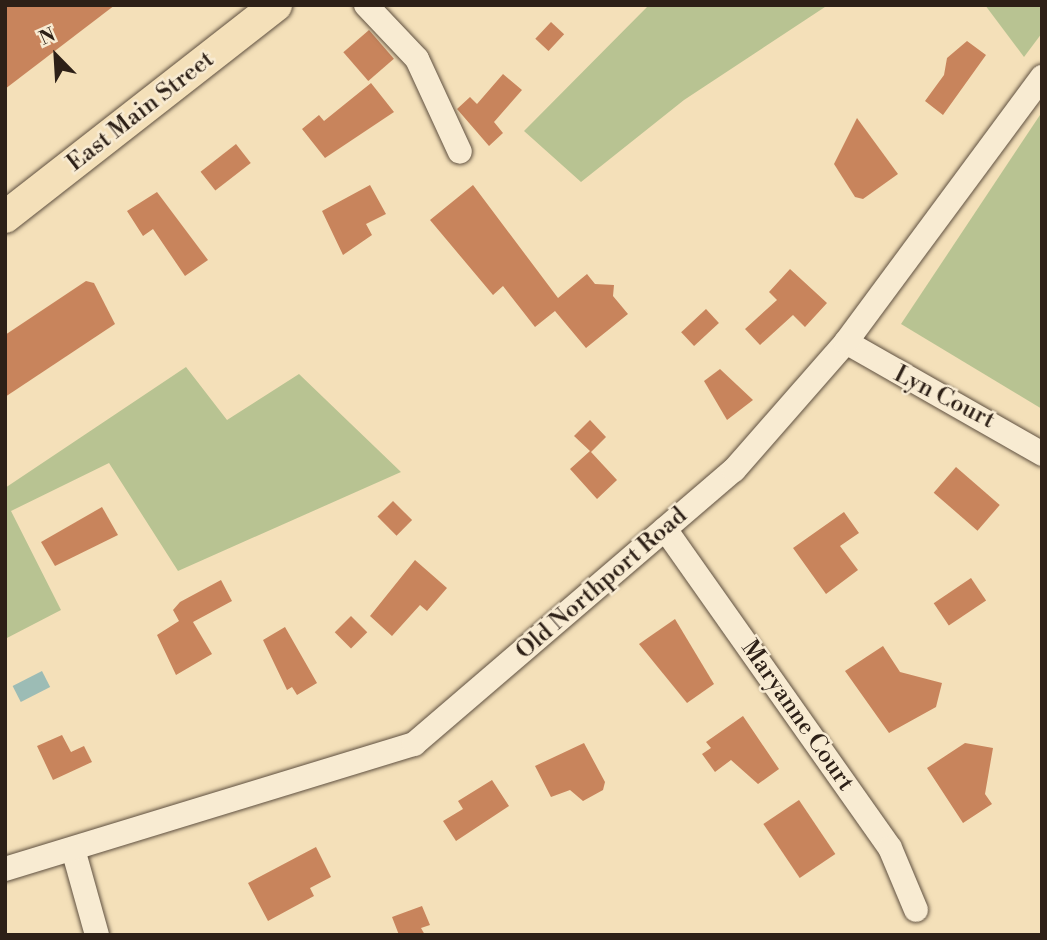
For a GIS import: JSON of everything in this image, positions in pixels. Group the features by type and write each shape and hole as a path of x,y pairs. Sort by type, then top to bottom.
{"main road":[{"name":"East Main Street","path":"5,217 276,5"}],"street":[{"path":"366,5 417,59 460,152"},
{"name":"Old Northport Road","path":"5,869 414,744 734,470 846,342 1042,77"},
{"name":"Lyn Court","path":"846,342 1042,454"},
{"name":"Maryanne Court","path":"665,529 890,848 916,910"},
{"path":"72,849 97,935"}],"green space":[{"path":"649,5 828,5 684,100 581,182 524,131"},
{"path":"985,5 1042,5 1042,33 1024,57"},
{"path":"1042,112 1042,409 901,324"},
{"path":"186,367 227,420 299,374 401,472 178,571 109,463 11,511 61,610 5,639 5,488"}],"water":[{"path":"42,671 50,687 21,702 13,686"}],"building":[{"path":"5,5 115,5 5,89"},
{"path":"551,22 564,34 548,51 535,39"},
{"path":"369,30 394,59 368,81 343,52"},
{"path":"967,41 986,55 943,115 925,101 944,75 947,58"},
{"path":"503,74 522,90 494,122 503,133 489,146 457,109 470,97 477,104"},
{"path":"371,83 394,112 325,158 302,129 319,115 324,121"},
{"path":"857,118 898,174 863,199 855,197 834,164"},
{"path":"236,144 251,163 215,191 201,172"},
{"path":"370,185 386,214 366,224 372,235 343,255 322,211"},
{"path":"473,185 558,298 587,274 595,284 614,285 613,296 628,314 586,348 555,311 535,327 503,286 493,295 430,220"},
{"path":"157,192 208,260 185,276 153,229 143,236 127,211"},
{"path":"790,269 827,303 805,327 793,315 760,345 745,329 777,300 769,292"},
{"path":"86,281 94,283 115,324 5,397 5,335"},
{"path":"706,309 719,323 694,346 681,332"},
{"path":"720,369 753,400 727,420 704,381"},
{"path":"590,420 606,437 591,452 617,480 597,499 570,469 590,451 574,436"},
{"path":"956,467 1000,505 977,531 934,493"},
{"path":"393,501 412,520 397,536 377,517"},
{"path":"102,507 118,535 55,566 41,542"},
{"path":"844,512 859,533 840,546 858,570 826,594 793,548"},
{"path":"415,560 447,588 427,611 420,605 392,636 370,616"},
{"path":"971,578 986,600 949,626 934,603"},
{"path":"221,580 232,601 193,622 212,654 176,675 157,635 179,621 173,610 180,602"},
{"path":"351,616 367,632 351,649 335,632"},
{"path":"675,619 714,684 687,703 639,644"},
{"path":"285,627 317,683 297,695 292,687 287,690 263,640"},
{"path":"883,646 900,672 942,683 936,707 889,733 845,671"},
{"path":"743,716 779,769 758,784 731,760 715,772 702,754 711,748 706,742"},
{"path":"62,735 71,752 84,746 92,762 53,780 37,746"},
{"path":"584,743 605,782 603,790 583,801 570,790 551,797 535,766"},
{"path":"965,743 993,748 985,794 992,804 963,823 927,768"},
{"path":"492,780 509,806 456,841 443,821 463,809 458,801"},
{"path":"799,800 835,854 800,878 763,824"},
{"path":"316,847 331,877 310,888 314,896 268,921 248,883"},
{"path":"422,906 430,925 421,928 425,935 399,935 392,917"}]}
